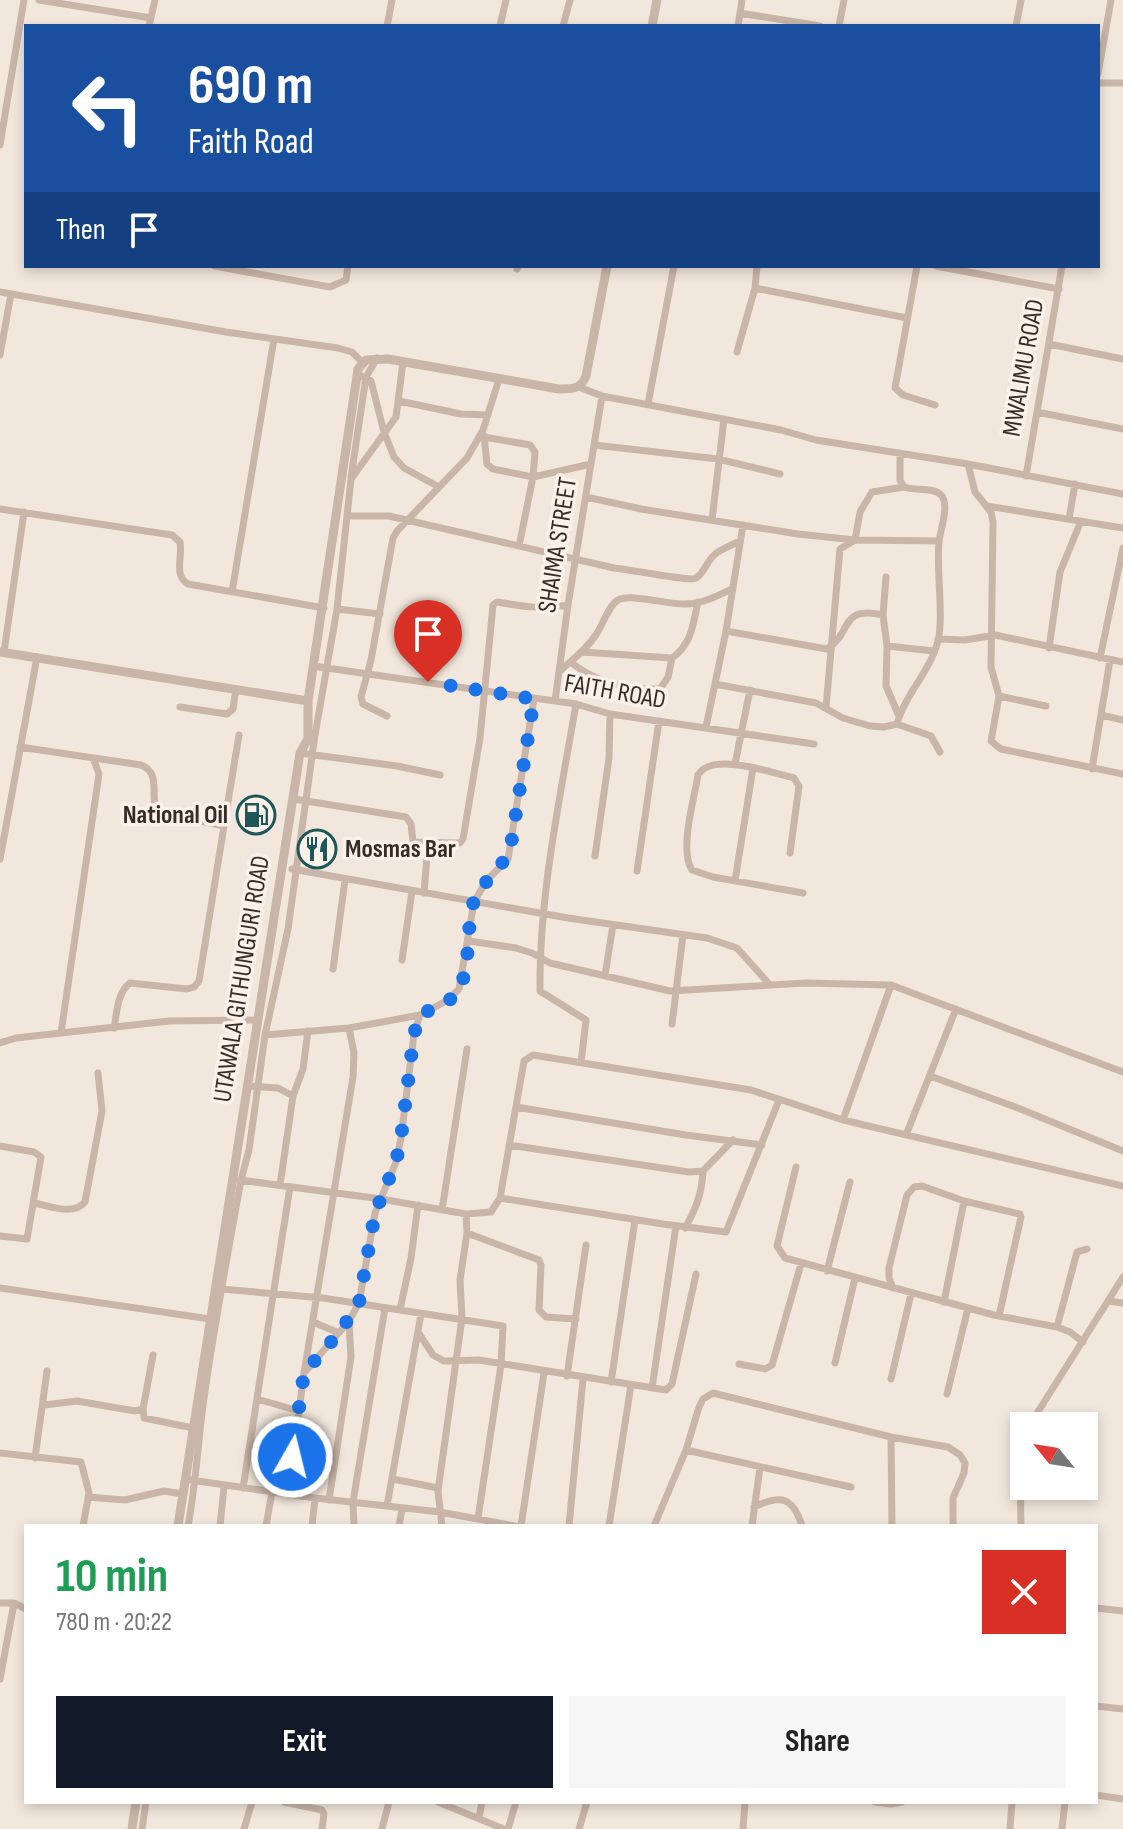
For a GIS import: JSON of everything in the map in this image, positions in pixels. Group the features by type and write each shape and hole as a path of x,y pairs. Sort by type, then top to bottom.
{"street":[{"path":"0,145 24,0"},
{"path":"39,0 150,22 155,0"},
{"path":"387,24 392,0"},
{"path":"500,24 506,0"},
{"path":"564,24 570,0"},
{"path":"652,24 655,0"},
{"path":"738,24 742,0"},
{"path":"839,24 844,0"},
{"path":"1016,24 1021,0"},
{"path":"1100,63 1111,0"},
{"path":"740,13 798,24"},
{"path":"1100,83 1123,83"},
{"path":"225,268 330,287 346,280 348,268"},
{"path":"579,387 586,376 607,268"},
{"path":"648,404 674,268"},
{"path":"737,352 755,288 757,268"},
{"path":"917,268 895,388 903,395 935,405"},
{"path":"947,268 1059,289"},
{"name":"MWALIMU ROAD","path":"1026,476 1062,268"},
{"path":"755,288 907,318"},
{"path":"0,292 338,348 352,352 362,362 377,358 559,389 579,387 602,396 781,430 816,440 968,464 1123,494"},
{"path":"0,355 11,294"},
{"path":"232,592 274,339"},
{"path":"1049,344 1123,359"},
{"path":"377,358 362,376 337,609 312,756 288,929 265,1035 259,1048 259,1085 249,1150 236,1180 381,1199 466,1214 491,1212 500,1198 527,1057 533,1055 751,1090 843,1120 1123,1186"},
{"name":"UTAWALA GITHUNGURI ROAD","path":"178,1524 183,1494 190,1479 193,1428 210,1319 219,1289 247,1086 259,1048 258,1020 300,753 308,739 308,701 313,666 362,362"},
{"path":"351,479 396,417 403,362"},
{"path":"362,376 371,381 384,432 399,464 439,487"},
{"path":"499,379 484,433 489,467 533,477 591,464"},
{"name":"SHAIMA STREET","path":"555,701 602,396"},
{"path":"399,401 461,414 488,415"},
{"path":"1037,412 1123,429"},
{"path":"712,520 724,419"},
{"path":"484,433 534,447 533,477 519,546"},
{"path":"387,716 361,702 393,538 467,458 484,433"},
{"path":"594,445 718,459 780,474"},
{"path":"900,453 900,480 904,487"},
{"path":"968,464 975,492 991,512 993,534 991,667 999,696 992,727 993,744 1001,749 1123,774"},
{"path":"1069,519 1075,484"},
{"path":"715,684 826,707 843,718 870,726 884,727 898,720 938,639 939,541 944,510 941,495 904,487 872,492 860,512 855,540"},
{"path":"586,497 798,534 855,540 939,541"},
{"path":"987,506 1123,528"},
{"path":"0,509 172,535 180,542 182,580 188,584 324,608"},
{"path":"24,512 2,652 308,701"},
{"path":"347,516 369,514 407,521 614,568 693,580 701,575 713,555 740,541"},
{"path":"1049,648 1060,572 1081,521"},
{"path":"706,727 743,525"},
{"path":"826,707 838,556 842,546 855,540"},
{"path":"1100,658 1123,548"},
{"path":"886,577 883,615 887,646 886,691 898,720 931,736 940,752"},
{"path":"560,671 582,652 620,598 675,604 698,602 732,589"},
{"path":"294,799 406,817 411,824 410,839 416,843 454,845 463,839 493,605 497,602 523,607 568,605"},
{"path":"582,652 672,658 682,652 690,640 698,602"},
{"path":"337,609 380,614"},
{"path":"726,631 818,650 831,647 847,623 858,614 864,611 883,615"},
{"path":"938,639 965,640 991,635 1123,662"},
{"path":"887,646 934,651"},
{"path":"0,859 37,657"},
{"path":"570,662 601,681 660,689 668,677 672,658"},
{"path":"1092,769 1110,660"},
{"name":"FAITH ROAD","path":"313,666 576,704 610,714 814,744"},
{"path":"180,707 227,714 233,709 236,689"},
{"path":"735,764 750,690"},
{"path":"999,696 1046,706"},
{"path":"265,1035 349,1028 420,1015 456,995 469,941 474,902 487,880 508,859 534,699"},
{"path":"576,704 539,957 540,991 586,1020 581,1063"},
{"path":"595,856 609,758 610,714"},
{"path":"1101,715 1123,720"},
{"path":"637,871 659,721"},
{"path":"114,1028 124,987 130,983 187,989 199,981 239,735"},
{"path":"20,747 148,768 153,774 154,805 158,812 224,826"},
{"path":"300,753 440,775"},
{"path":"61,1033 99,774 93,758"},
{"path":"790,853 799,786 794,778 735,764 708,765 698,775 686,856 692,870 803,893"},
{"path":"735,881 753,768"},
{"path":"0,795 10,797"},
{"path":"424,893 428,843"},
{"path":"282,868 544,914 707,938 737,948 770,985"},
{"path":"333,969 345,880"},
{"path":"402,960 412,891"},
{"path":"605,975 613,925"},
{"path":"672,1024 683,935"},
{"path":"469,941 516,948 550,963 653,989 891,985 1123,1072"},
{"path":"843,1120 891,985"},
{"path":"906,1135 956,1009"},
{"path":"304,1373 349,1321 359,1303 371,1232 396,1162 414,1034 420,1015"},
{"path":"0,1043 16,1038 169,1021 258,1020"},
{"path":"288,1495 304,1373 353,1077 354,1053 349,1028"},
{"path":"280,1185 293,1096 303,1069 308,1031"},
{"path":"442,1210 467,1049"},
{"path":"34,1203 72,1210 80,1208 85,1202 102,1111 98,1073"},
{"path":"930,1076 1123,1151"},
{"path":"247,1086 278,1088 293,1096"},
{"path":"500,1198 726,1232 779,1100"},
{"path":"516,1107 762,1145"},
{"path":"652,1388 680,1227 696,1208 702,1191 703,1171 733,1140"},
{"path":"509,1145 689,1172 703,1171"},
{"path":"0,1146 34,1152 41,1157 27,1239 0,1236"},
{"path":"796,1167 777,1246 785,1258 911,1294 1057,1327 1083,1342"},
{"path":"827,1271 850,1182"},
{"path":"893,1288 889,1268 907,1195 912,1188 922,1186 964,1201 1017,1212 1021,1217 999,1316"},
{"path":"243,1488 290,1187"},
{"path":"944,1302 964,1201"},
{"path":"400,1310 418,1205"},
{"path":"442,1524 438,1488 462,1318 460,1280 467,1233 466,1214"},
{"path":"611,1382 635,1220"},
{"path":"467,1233 539,1260 538,1306 541,1314 576,1319"},
{"path":"567,1376 586,1245"},
{"path":"1057,1327 1071,1267 1077,1252 1087,1249"},
{"path":"739,1364 765,1369 772,1365 801,1264"},
{"path":"418,1332 438,1359 444,1361 456,1359 666,1390 672,1384 696,1274"},
{"path":"1038,1412 1123,1277"},
{"path":"835,1363 855,1278"},
{"path":"0,1288 210,1319"},
{"path":"188,1524 190,1479 219,1289 359,1303 462,1318 504,1328 478,1518"},
{"path":"891,1379 911,1294"},
{"path":"1108,1301 1123,1303"},
{"path":"354,1524 353,1502 385,1308"},
{"path":"947,1394 968,1308"},
{"path":"387,1506 421,1314"},
{"path":"329,1500 351,1357 349,1321"},
{"path":"313,1322 339,1333"},
{"path":"153,1355 144,1418 193,1428"},
{"path":"35,1458 47,1371"},
{"path":"518,1524 544,1373"},
{"path":"569,1524 583,1379"},
{"path":"609,1524 631,1385"},
{"path":"655,1524 686,1450 699,1407 708,1394 723,1394 891,1437 948,1447 965,1463 953,1498 953,1524"},
{"path":"257,1399 299,1411"},
{"path":"44,1405 77,1401 135,1411 143,1409"},
{"path":"891,1437 892,1524"},
{"path":"686,1450 851,1487"},
{"path":"0,1453 81,1462 88,1481 83,1524"},
{"path":"752,1524 760,1467"},
{"path":"190,1479 224,1487 440,1512 478,1518 489,1523"},
{"path":"393,1479 438,1488"},
{"path":"220,1524 224,1487"},
{"path":"88,1497 125,1500 164,1491 183,1494"},
{"path":"266,1524 272,1492"},
{"path":"312,1524 315,1498"},
{"path":"754,1507 772,1500 787,1501 797,1511 801,1524"},
{"path":"1021,1500 1021,1524"},
{"path":"399,1524 402,1509"},
{"path":"0,1603 14,1603 24,1608"},
{"path":"0,1679 14,1603"},
{"path":"1098,1608 1123,1611"},
{"path":"1098,1706 1123,1709"},
{"path":"1098,1795 1123,1799"},
{"path":"132,1829 136,1804"},
{"path":"142,1829 146,1804"},
{"path":"244,1829 251,1804"},
{"path":"294,1804 322,1810 322,1829"},
{"path":"382,1829 388,1804"},
{"path":"446,1804 506,1829 515,1804"},
{"path":"479,1818 482,1804"},
{"path":"579,1829 586,1804"},
{"path":"743,1829 745,1804"},
{"path":"1010,1829 1012,1804"},
{"path":"1062,1829 1065,1804"}],"place":[{"name":"National Oil","path":"256,815"},
{"name":"Mosmas Bar","path":"317,849"}],"route":[{"path":"292,1457 304,1373 339,1333 359,1303 375,1213 396,1162 414,1034 420,1015 456,995 469,941 474,902 487,880 508,859 511,845 534,699 428,682"}]}
